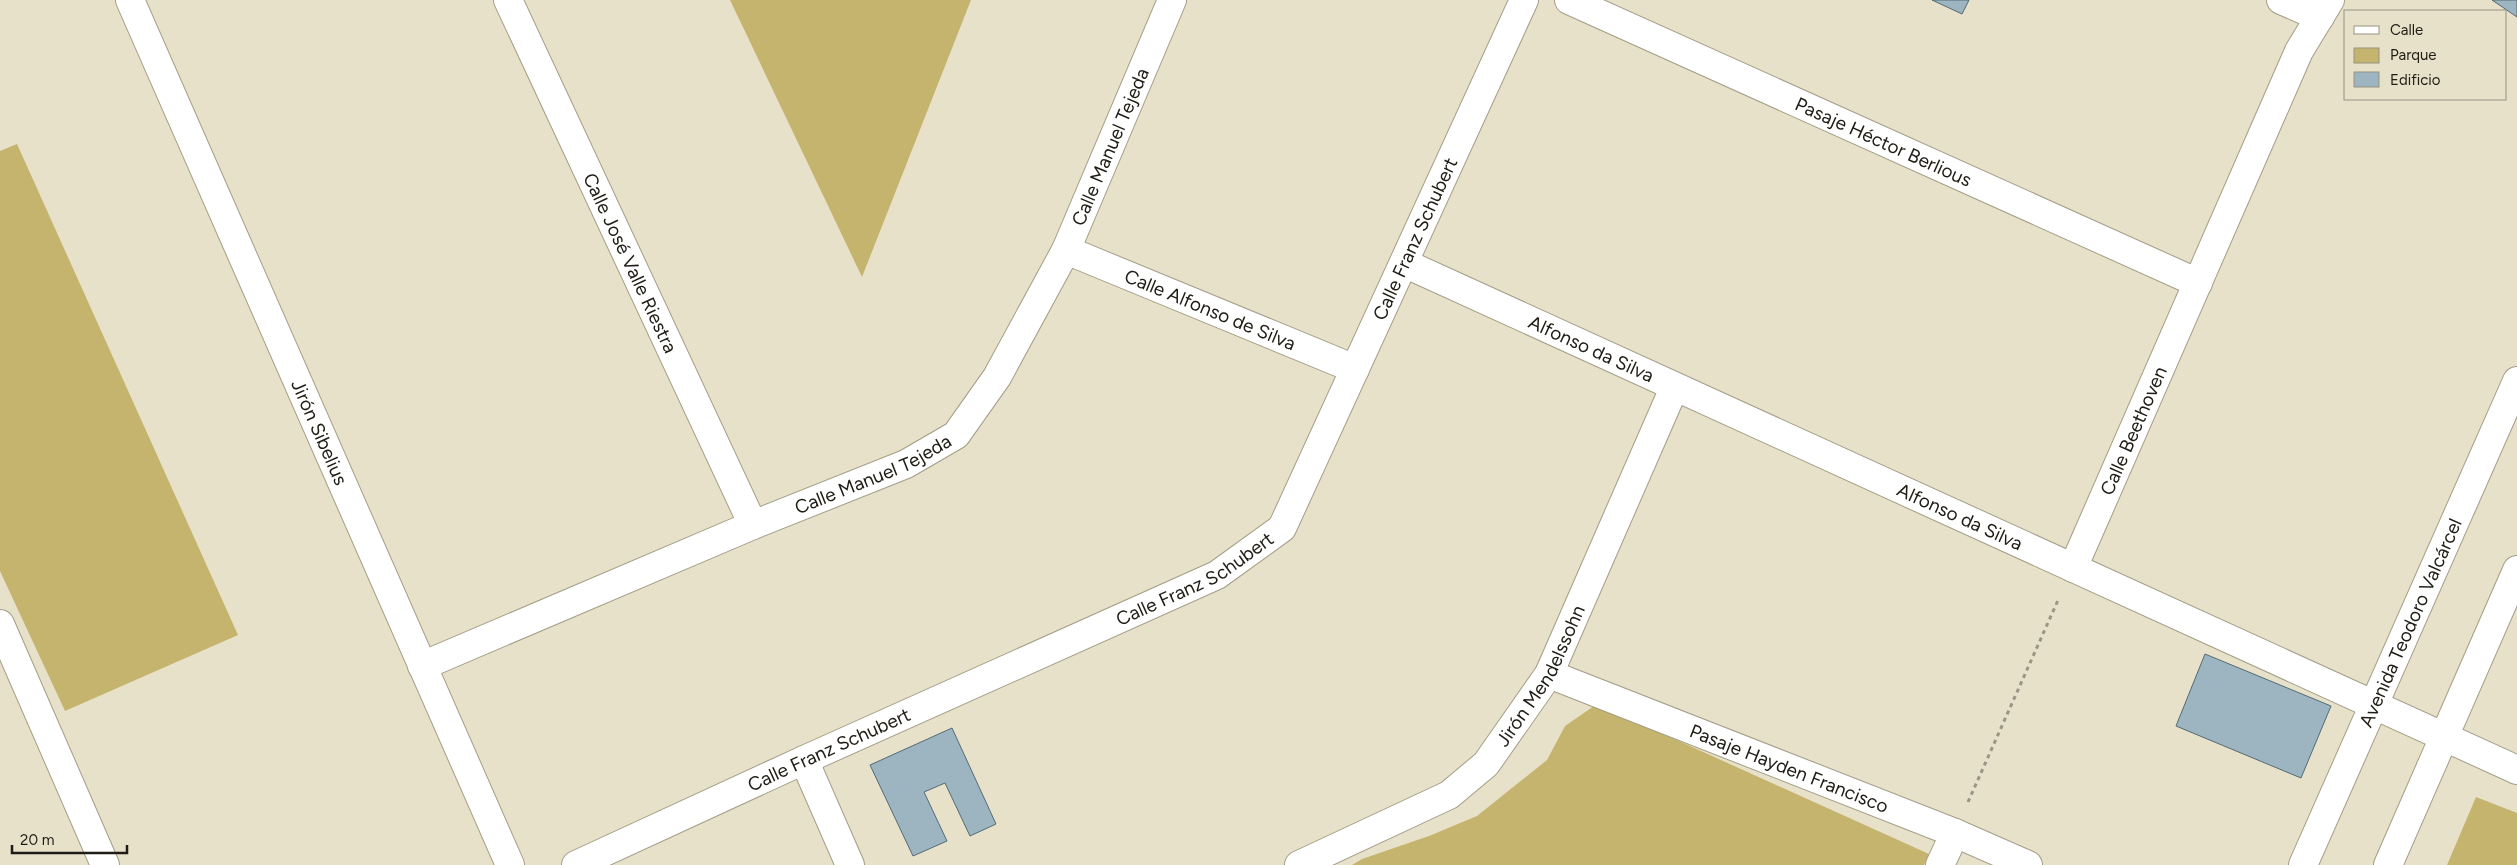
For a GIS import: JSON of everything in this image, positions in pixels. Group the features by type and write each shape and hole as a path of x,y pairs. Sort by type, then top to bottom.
{"street":[{"name":"Jirón Sibelius","path":"130,0 510,865"},
{"name":"Calle José Valle Riestra","path":"508,0 753,525"},
{"name":"Calle Manuel Tejeda","path":"422,666 753,525 906,464 956,435 997,377 1066,250 1172,0"},
{"name":"Calle Franz Schubert","path":"576,865 804,760 1217,575 1282,528 1524,0"},
{"name":"Pasaje Héctor Berlious","path":"1570,0 2198,283"},
{"path":"2281,0 2325,9"},
{"name":"Calle Beethoven","path":"2073,568 2299,51 2325,9"},
{"name":"Calle Alfonso de Silva","path":"1066,250 1355,368"},
{"name":"Alfonso da Silva","path":"1404,263 1674,388 2517,770"},
{"name":"Avenida Teodoro Valcárcel","path":"2303,865 2372,704 2507,429 2517,380"},
{"name":"Jirón Mendelssohn","path":"1298,865 1449,795 1486,764 1550,674 1674,388"},
{"path":"2388,865 2517,570"},
{"path":"0,624 105,865"},
{"name":"Pasaje Hayden Francisco","path":"1550,674 1954,833 2028,865"},
{"path":"804,760 850,865"},
{"path":"1940,865 1954,833"}],"path":[{"path":"1954,833 2073,568"}],"green space":[{"path":"730,0 971,0 862,277"},
{"path":"17,144 238,635 65,711 0,571 0,151"},
{"path":"1597,704 1929,854 1924,865 1352,865 1362,859 1429,836 1477,816 1547,760 1565,726"},
{"path":"2476,797 2517,813 2517,865 2447,865"}],"building":[{"path":"1932,0 1969,0 1962,14"},
{"path":"2492,0 2517,0 2517,17"},
{"path":"2205,654 2331,706 2301,778 2176,726"},
{"path":"952,728 996,824 970,836 945,783 924,792 947,841 913,856 870,765"}]}
